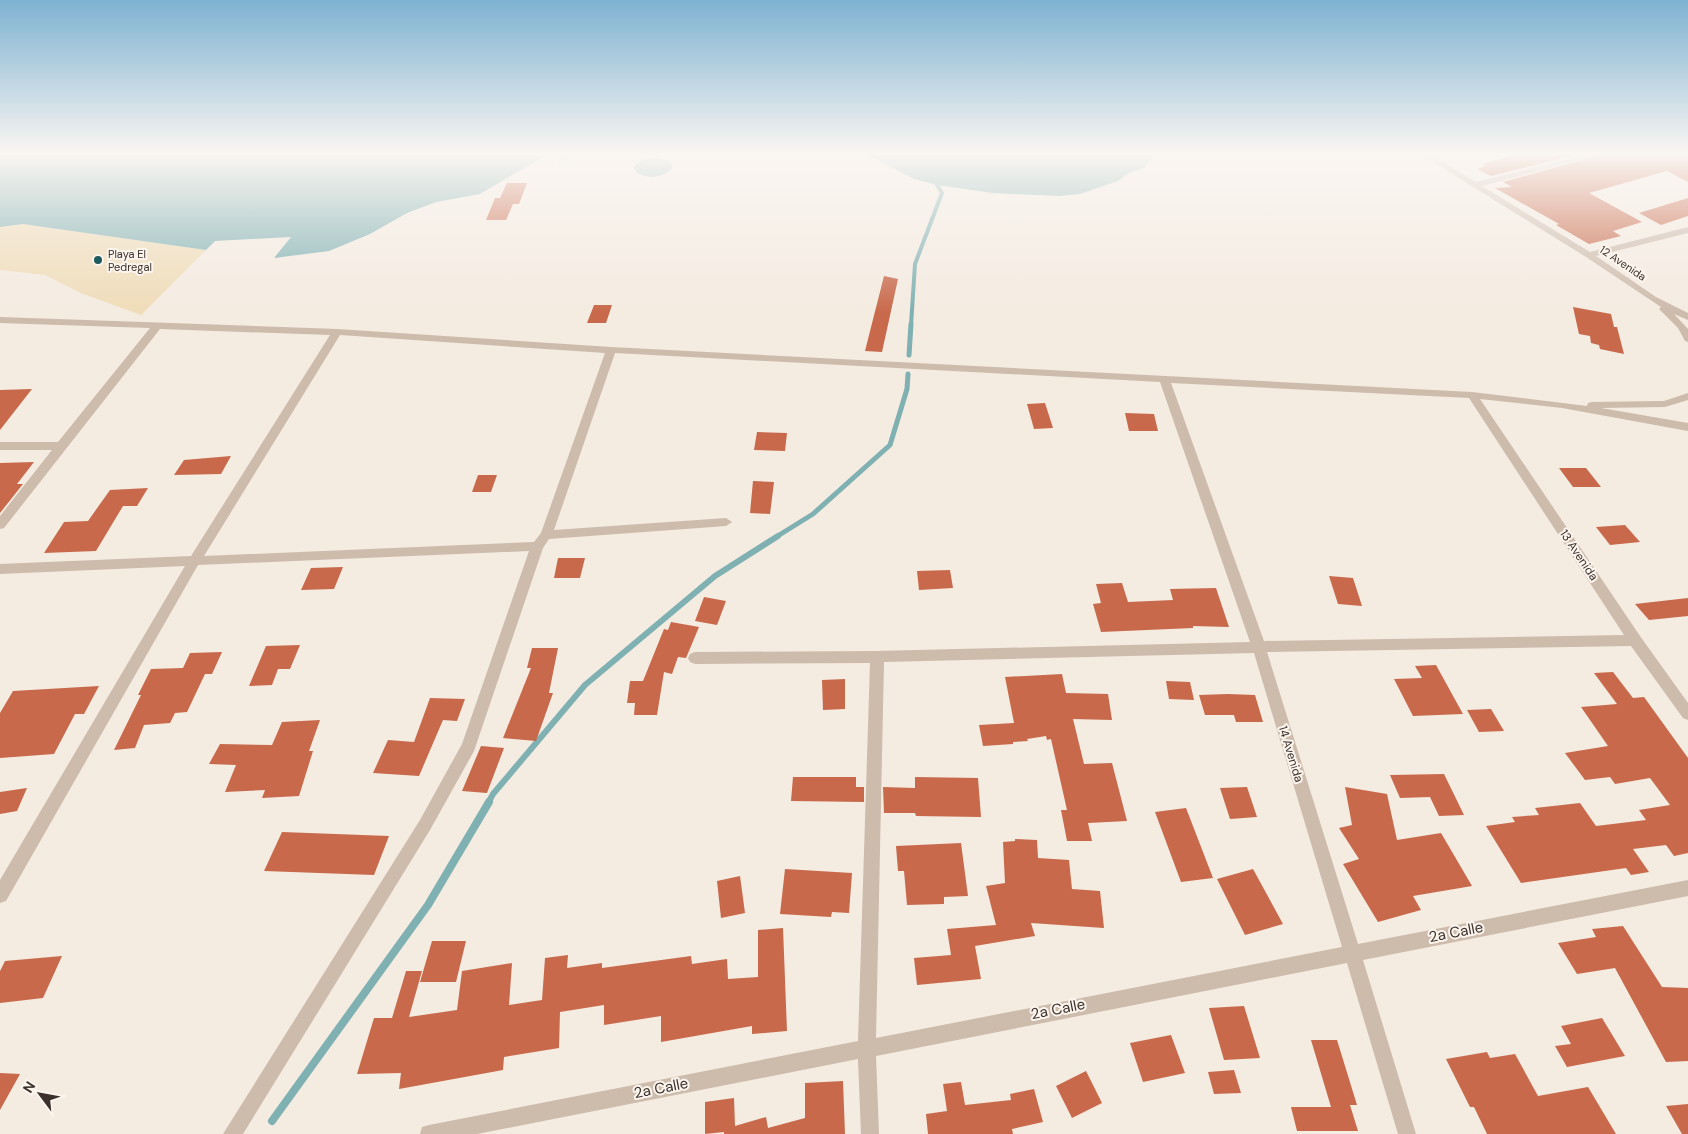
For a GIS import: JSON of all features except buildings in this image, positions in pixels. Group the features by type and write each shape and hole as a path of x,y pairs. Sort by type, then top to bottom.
{"street":[{"name":"12 Avenida","path":"1511,207 1589,255 1653,299 1688,317"},
{"path":"1589,255 1688,230"},
{"name":"12 Avenida","path":"1653,299 1682,327 1688,339"},
{"path":"0,320 338,332 610,350 1472,395 1562,405 1688,427"},
{"path":"0,526 158,325"},
{"path":"0,895 194,560 338,332"},
{"path":"232,1134 425,825 469,746 610,350"},
{"name":"14 Avenida","path":"1164,378 1259,647 1407,1134"},
{"name":"13 Avenida","path":"1472,395 1636,640 1688,714"},
{"path":"1562,405 1665,404 1688,396"},
{"path":"0,446 61,446"},
{"path":"0,569 541,540 726,522"},
{"path":"695,658 877,657 1636,640"},
{"path":"870,1134 867,1047 877,657"},
{"name":"2a Calle","path":"429,1134 1351,952 1688,888"}],"sand":[{"name":"Playa El Pedregal","path":"23,224 206,250 141,315 81,293 45,275 0,270 0,227"}],"water":[{"path":"0,207 423,207 407,213 370,234 329,251 274,258 291,237 215,241 206,250 23,224 0,227"}],"waterway":[{"path":"911,325 915,264 937,207"},
{"path":"909,355 911,324"},
{"path":"776,537 813,514 890,445 907,389 908,374"},
{"path":"488,803 493,794 585,685 715,576 778,536"},
{"path":"272,1121 428,905 489,802"}],"place":[{"name":"Playa El Pedregal","path":"98,260"}]}
